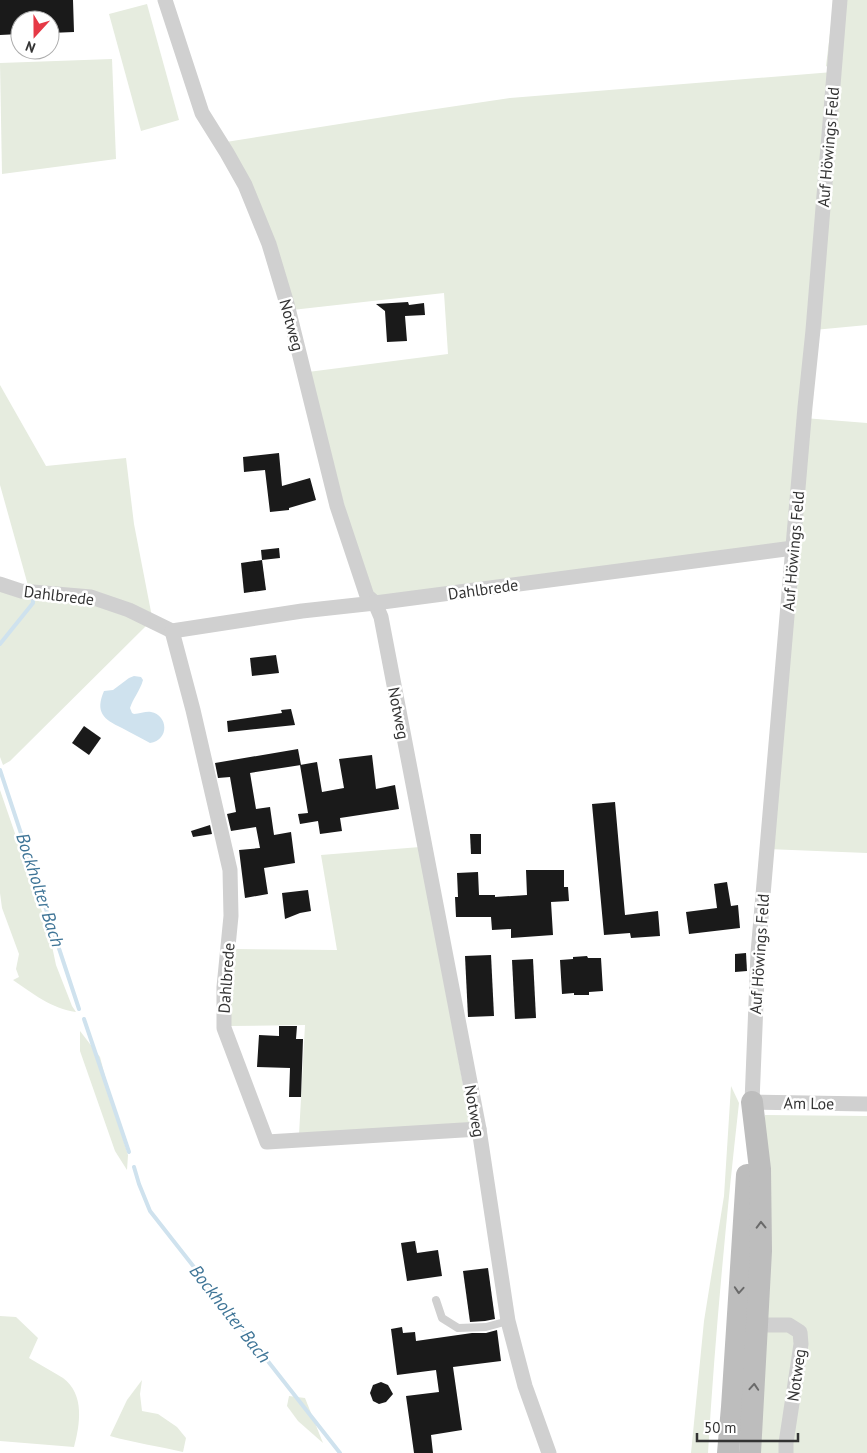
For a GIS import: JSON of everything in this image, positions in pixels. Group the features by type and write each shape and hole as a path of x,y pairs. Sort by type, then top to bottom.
{"main road":[{"name":"Auf Höwings Feld","path":"750,1453 748,1325 752,1102"},
{"name":"Auf Höwings Feld","path":"728,1453 748,1325"}],"street":[{"name":"Notweg","path":"166,0 202,112 228,153 245,185 269,244 287,304 338,506 367,596 375,603 381,617 479,1129 508,1321 525,1386 549,1453"},
{"name":"Auf Höwings Feld","path":"752,1102 758,953 805,407 814,330 840,0"},
{"name":"Dahlbrede","path":"0,584 21,591 91,597 129,610 172,631 302,611 793,548"},
{"name":"Dahlbrede","path":"172,631 193,710 230,870 231,916 224,987 224,1028 267,1142 479,1129"},
{"name":"Am Loe","path":"752,1102 867,1104"},
{"name":"Notweg","path":"748,1325 789,1325 800,1332 801,1344 786,1453"}],"lane":[{"path":"436,1300 442,1318 458,1328 486,1327 508,1321"}],"shaded area":[{"path":"834,0 867,0 867,325 814,330 804,418 867,423 867,853 767,849 793,548 376,601 368,593 308,372 448,354 444,293 292,310 226,142 510,98 833,72 826,66"},
{"path":"147,4 179,120 141,131 109,14"},
{"path":"112,59 116,159 2,174 0,63"},
{"path":"0,385 46,466 126,458 134,524 152,617 29,589 0,485"},
{"path":"0,591 102,606 148,624 10,761 3,765 0,757 0,645 35,601 32,598 33,602 0,642"},
{"path":"0,790 49,932 56,965 76,1012 51,1004 13,980 19,977 16,969 19,954 2,908 0,893"},
{"path":"420,847 470,1123 299,1135 305,1025 228,1026 232,949 337,950 321,855"},
{"path":"80,1031 100,1057 128,1155 127,1170 115,1151 80,1051"},
{"path":"731,1086 739,1103 721,1278 708,1453 691,1453 704,1321 724,1196"},
{"path":"765,1115 867,1116 867,1453 760,1453"},
{"path":"0,1316 16,1317 38,1338 29,1358 63,1378 75,1392 78,1401 79,1420 74,1447 0,1441"},
{"path":"142,1380 140,1394 142,1411 158,1414 177,1427 186,1438 183,1452 110,1436 127,1400"},
{"path":"289,1396 305,1398 323,1443 298,1421 287,1406"}],"water":[{"path":"134,676 141,677 143,680 130,708 132,713 151,712 157,714 163,722 164,733 156,741 150,743 110,721 102,714 101,710 100,704 104,691 113,690"}],"building":[{"path":"0,0 73,0 74,32 60,33 60,10 10,10 10,34 0,35"},
{"path":"408,302 409,305 424,303 425,315 405,316 407,341 387,342 385,311 376,304"},
{"path":"279,453 282,486 310,478 316,500 289,508 289,510 270,512 265,470 244,472 243,457"},
{"path":"279,548 280,558 262,560 261,550"},
{"path":"262,560 266,590 244,593 241,563"},
{"path":"276,655 279,673 252,676 250,658"},
{"path":"291,709 295,725 228,732 227,721 282,713 281,710"},
{"path":"84,726 101,738 89,755 72,743"},
{"path":"298,749 301,765 250,773 256,809 270,807 274,835 291,832 295,863 264,868 268,894 245,898 239,850 260,848 256,827 231,831 227,814 236,812 230,777 218,778 215,763"},
{"path":"372,755 376,789 395,785 399,809 340,818 342,831 320,834 318,821 300,824 298,814 308,813 300,765 317,762 322,792 344,788 339,759"},
{"path":"615,802 625,915 658,911 660,936 631,938 630,933 604,935 592,804"},
{"path":"210,825 212,834 193,837 191,831"},
{"path":"470,834 481,834 481,854 471,854"},
{"path":"526,870 564,870 564,887 568,887 569,901 551,902 553,935 511,938 511,929 492,930 491,917 456,917 455,897 458,897 457,873 478,872 479,895 495,895 495,897 527,895"},
{"path":"727,882 731,906 738,905 740,928 689,934 686,912 717,908 714,884"},
{"path":"308,890 311,911 285,919 282,893"},
{"path":"746,953 747,971 735,972 735,954"},
{"path":"491,955 494,1016 468,1017 465,956"},
{"path":"587,956 588,958 601,958 603,991 589,992 589,995 562,994 560,960"},
{"path":"533,959 536,1018 515,1019 512,960"},
{"path":"279,1026 297,1026 296,1039 303,1039 301,1097 289,1097 290,1068 257,1067 259,1035 279,1036"},
{"path":"415,1241 417,1253 438,1250 442,1276 407,1281 401,1243"},
{"path":"488,1268 495,1319 470,1322 463,1271"},
{"path":"402,1327 403,1333 415,1332 416,1341 497,1330 501,1361 453,1367 462,1430 431,1435 433,1453 414,1453 406,1396 439,1392 436,1370 397,1375 391,1329"},
{"path":"381,1382 388,1385 393,1394 386,1402 379,1404 373,1401 370,1393 373,1385"}],"waterway":[{"path":"0,644 33,603 33,599"},
{"name":"Bockholter Bach","path":"0,770 79,1009"},
{"name":"Bockholter Bach","path":"84,1019 129,1152"},
{"name":"Bockholter Bach","path":"134,1167 150,1211 340,1453"}]}
